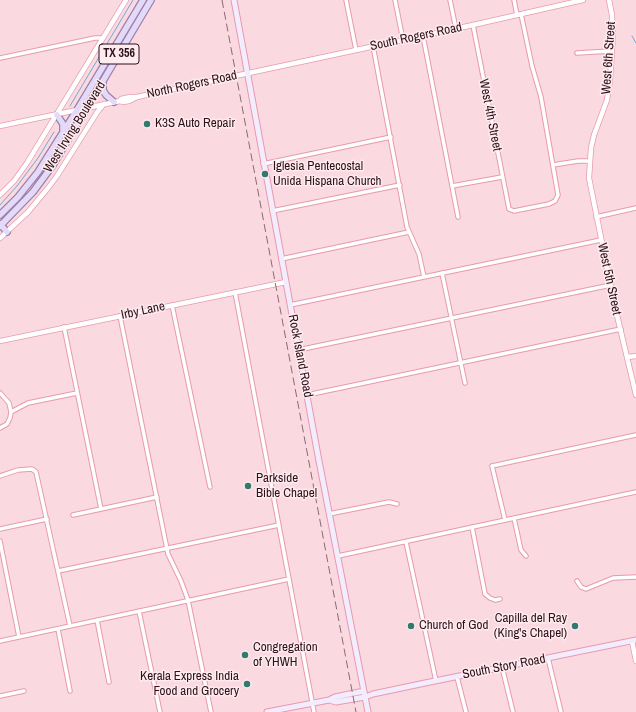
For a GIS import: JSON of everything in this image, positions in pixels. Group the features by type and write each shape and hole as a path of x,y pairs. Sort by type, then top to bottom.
{"main road":[{"name":"West Irving Boulevard","path":"0,215 18,197 38,172 143,0"},
{"name":"West Irving Boulevard","path":"0,225 16,211 53,165 151,0"},
{"name":"Rock Island Road","path":"234,0 298,350 368,712"},
{"path":"102,83 103,90 106,95 117,102"},
{"path":"57,115 63,124 63,132"},
{"path":"0,225 7,232"},
{"name":"South Story Road","path":"330,700 336,702 365,698 373,694 457,676 634,641"},
{"path":"267,712 313,702 330,700 335,697 364,691 373,694"}],"street":[{"name":"West Irving Boulevard","path":"0,195 14,181 27,163 126,0"},
{"path":"346,0 356,50"},
{"path":"395,0 403,40"},
{"path":"450,0 456,29"},
{"path":"514,0 541,97 553,165 578,161 589,162"},
{"name":"South Rogers Road","path":"247,73 456,29 583,0"},
{"name":"West 6th Street","path":"589,162 594,135 607,100 610,80 612,25 609,0"},
{"name":"West 4th Street","path":"473,25 509,209 514,212 549,204 555,201 558,195 553,165"},
{"path":"423,36 458,217"},
{"path":"0,58 95,38 103,38"},
{"path":"374,46 409,232 419,252 424,277"},
{"path":"577,53 611,51"},
{"name":"North Rogers Road","path":"0,126 104,104 129,101 137,97 247,73"},
{"name":"West Irving Boulevard","path":"0,238 28,212 48,188 104,104"},
{"path":"41,118 50,127"},
{"path":"263,164 390,137"},
{"name":"West 5th Street","path":"589,162 590,185 596,217 636,395"},
{"path":"452,186 502,177"},
{"path":"272,211 400,184"},
{"path":"596,217 636,208"},
{"path":"281,258 409,232"},
{"path":"290,305 601,240"},
{"path":"442,273 465,383"},
{"name":"Irby Lane","path":"0,341 286,282"},
{"path":"298,350 611,285"},
{"path":"235,292 314,712"},
{"path":"172,305 210,487"},
{"path":"120,316 167,548 171,562 181,581 188,600 211,712"},
{"path":"64,327 101,509"},
{"path":"307,395 620,329"},
{"path":"628,357 636,356"},
{"path":"0,392 8,403 11,412 7,424 0,428"},
{"path":"11,412 28,403 77,393"},
{"path":"505,520 492,466 636,435"},
{"path":"0,476 18,470 35,470 37,474 70,626"},
{"path":"338,556 636,492"},
{"path":"72,515 157,497"},
{"path":"330,514 389,502 397,504"},
{"path":"514,518 521,550 526,556"},
{"path":"0,529 47,519"},
{"path":"58,571 279,525"},
{"path":"472,527 485,594 495,600 500,599"},
{"path":"0,541 19,637"},
{"path":"406,542 436,681"},
{"path":"577,581 581,587 586,589 613,578 636,578"},
{"path":"0,641 290,579"},
{"path":"139,611 160,712"},
{"path":"97,620 109,682"},
{"path":"58,629 70,691"},
{"path":"634,641 636,661"},
{"path":"548,658 561,712"},
{"path":"502,667 513,712"},
{"path":"457,676 466,712"},
{"path":"0,696 24,691"}],"waterway":[{"path":"70,106 133,0"},
{"path":"632,36 636,43"},
{"path":"0,205 17,186 38,158 54,132"}],"railway":[{"path":"222,0 356,712"}],"place":[{"name":"K3S Auto Repair","path":"147,124"},
{"name":"Iglesia Pentecostal Unida Hispana Church","path":"265,174"},
{"name":"Parkside Bible Chapel","path":"248,486"},
{"name":"Church of God","path":"411,626"},
{"name":"Capilla del Ray (King's Chapel)","path":"575,626"},
{"name":"Congregation of YHWH","path":"245,655"},
{"name":"Kerala Express India Food and Grocery","path":"247,684"}]}
